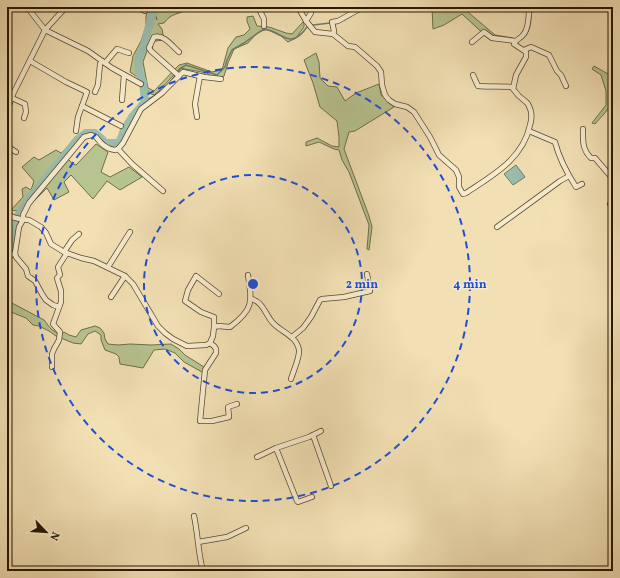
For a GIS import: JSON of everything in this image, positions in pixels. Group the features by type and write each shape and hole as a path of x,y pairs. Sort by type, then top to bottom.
{"street":[{"path":"27,7 45,30 88,51 124,75 141,84"},
{"path":"7,111 45,30 66,7"},
{"path":"137,7 145,11"},
{"path":"264,26 264,20 260,11 268,7"},
{"path":"298,7 306,21 315,32 333,34 348,46 355,47 377,66 381,72 382,86 385,95 395,104 407,107 414,112 430,137 439,155 456,170 459,177 459,187 463,194 495,174 513,158 518,153 529,131 532,118 528,104 513,89 516,75 526,57 526,52 514,44 515,41"},
{"path":"306,21 311,13 310,7"},
{"path":"333,34 334,31 332,22 338,21 363,7"},
{"path":"472,42 484,32 492,38 515,41 524,35 529,21 529,7"},
{"path":"179,52 162,37 158,36 154,37 150,45 151,51 179,76"},
{"path":"524,50 531,47 549,55 566,86"},
{"path":"95,92 98,85 100,64 117,49 129,53"},
{"path":"30,61 66,82 87,92 78,117 76,131"},
{"path":"59,307 46,300 35,281 28,276 26,269 15,253 19,227 29,203 84,137 91,135 96,137 105,147 115,150 118,149 124,143 140,109 162,93 183,72 221,79"},
{"path":"122,100 124,75"},
{"path":"473,75 478,86 490,88 502,86 513,87"},
{"path":"197,117 195,104 200,76"},
{"path":"12,98 25,104 26,112 24,118"},
{"path":"82,106 121,126"},
{"path":"583,129 583,146 591,158 595,158 613,179"},
{"path":"529,131 555,142 557,152 576,187 582,184"},
{"path":"7,146 16,152"},
{"path":"118,149 132,164 163,191"},
{"path":"497,227 569,176"},
{"path":"7,211 12,217 21,220 29,220 41,227 46,233 51,244 66,252 108,267 125,276 133,284 158,326 173,339 188,346 206,345 210,343 213,336 214,317 201,312 185,301 188,290 196,276 219,294"},
{"path":"108,267 130,232"},
{"path":"52,367 52,354 59,340 60,332 53,324 61,302 61,291 57,278 60,275 58,268 72,240 79,234"},
{"path":"7,257 15,253"},
{"path":"292,337 303,328 320,300 344,297 370,291 367,274"},
{"path":"214,327 230,327 242,318 249,307 251,299 248,275"},
{"path":"111,297 125,276"},
{"path":"251,299 259,302 272,323 292,337 298,347 299,351 291,380"},
{"path":"210,343 216,349 216,352 205,370 200,421 212,421 229,417 228,406 237,404"},
{"path":"257,457 276,448 321,432"},
{"path":"313,435 331,486"},
{"path":"276,448 297,501 298,502 312,497"},
{"path":"194,516 199,555 204,571"},
{"path":"198,542 227,537 246,528"}],"green space":[{"path":"149,7 156,7 153,10 157,20 154,10 157,7 185,7 184,11 171,16 164,23 158,24 162,29 164,40 155,41 152,45 153,47 149,51 148,45 143,62 148,88 154,91 179,65 187,63 212,72 222,70 228,48 236,37 244,35 250,29 247,17 253,16 257,26 269,27 286,33 292,34 304,21 304,27 296,38 288,42 281,36 266,29 256,34 248,43 234,49 224,76 215,79 207,73 180,68 154,95 149,93 143,81 130,72 133,56 141,41 146,26 146,16"},
{"path":"432,7 462,7 495,35 513,38 511,42 489,39 462,14 444,25 433,29"},
{"path":"316,53 319,62 320,78 328,86 337,87 345,101 356,93 379,84 381,95 394,107 355,131 349,132 344,149 372,227 369,250 367,249 369,225 339,150 319,142 306,146 306,142 317,138 332,146 339,147 337,121 320,107 304,60"},
{"path":"594,66 610,75 613,73 613,82 611,84 611,102 607,111 595,124 592,123 606,105 606,91 601,75 592,69"},
{"path":"72,143 73,148 66,157 73,164 76,165 96,144 108,152 101,172 110,177 129,167 142,177 120,190 107,181 93,199 71,175 64,182 69,192 54,200 47,188 23,212 11,210 23,197 22,189 26,187 31,190 34,181 22,167 34,157 39,160 56,150 61,153"},
{"path":"12,303 44,320 51,329 60,335 64,332 76,337 81,330 95,326 100,328 104,333 108,344 171,344 204,367 202,372 184,362 175,353 165,349 154,350 143,368 120,364 119,357 116,354 105,350 101,340 101,335 95,331 88,334 81,344 73,343 56,336 39,326 33,325 26,318 11,312 10,306"}],"shaded area":[{"path":"516,165 525,177 513,185 504,174"}],"waterway":[{"path":"7,252 9,252 18,216 30,197 77,140 86,133 95,133 105,143 117,143 120,141 124,130 132,117 145,101 143,82 139,73 138,60 143,48 152,15 157,7"},
{"path":"344,20 351,16"},
{"path":"313,25 330,23"},
{"path":"171,81 181,68 186,65 217,75 225,67 232,50 262,30 269,30 289,39 300,35 307,27"},
{"path":"145,101 158,94"}]}
